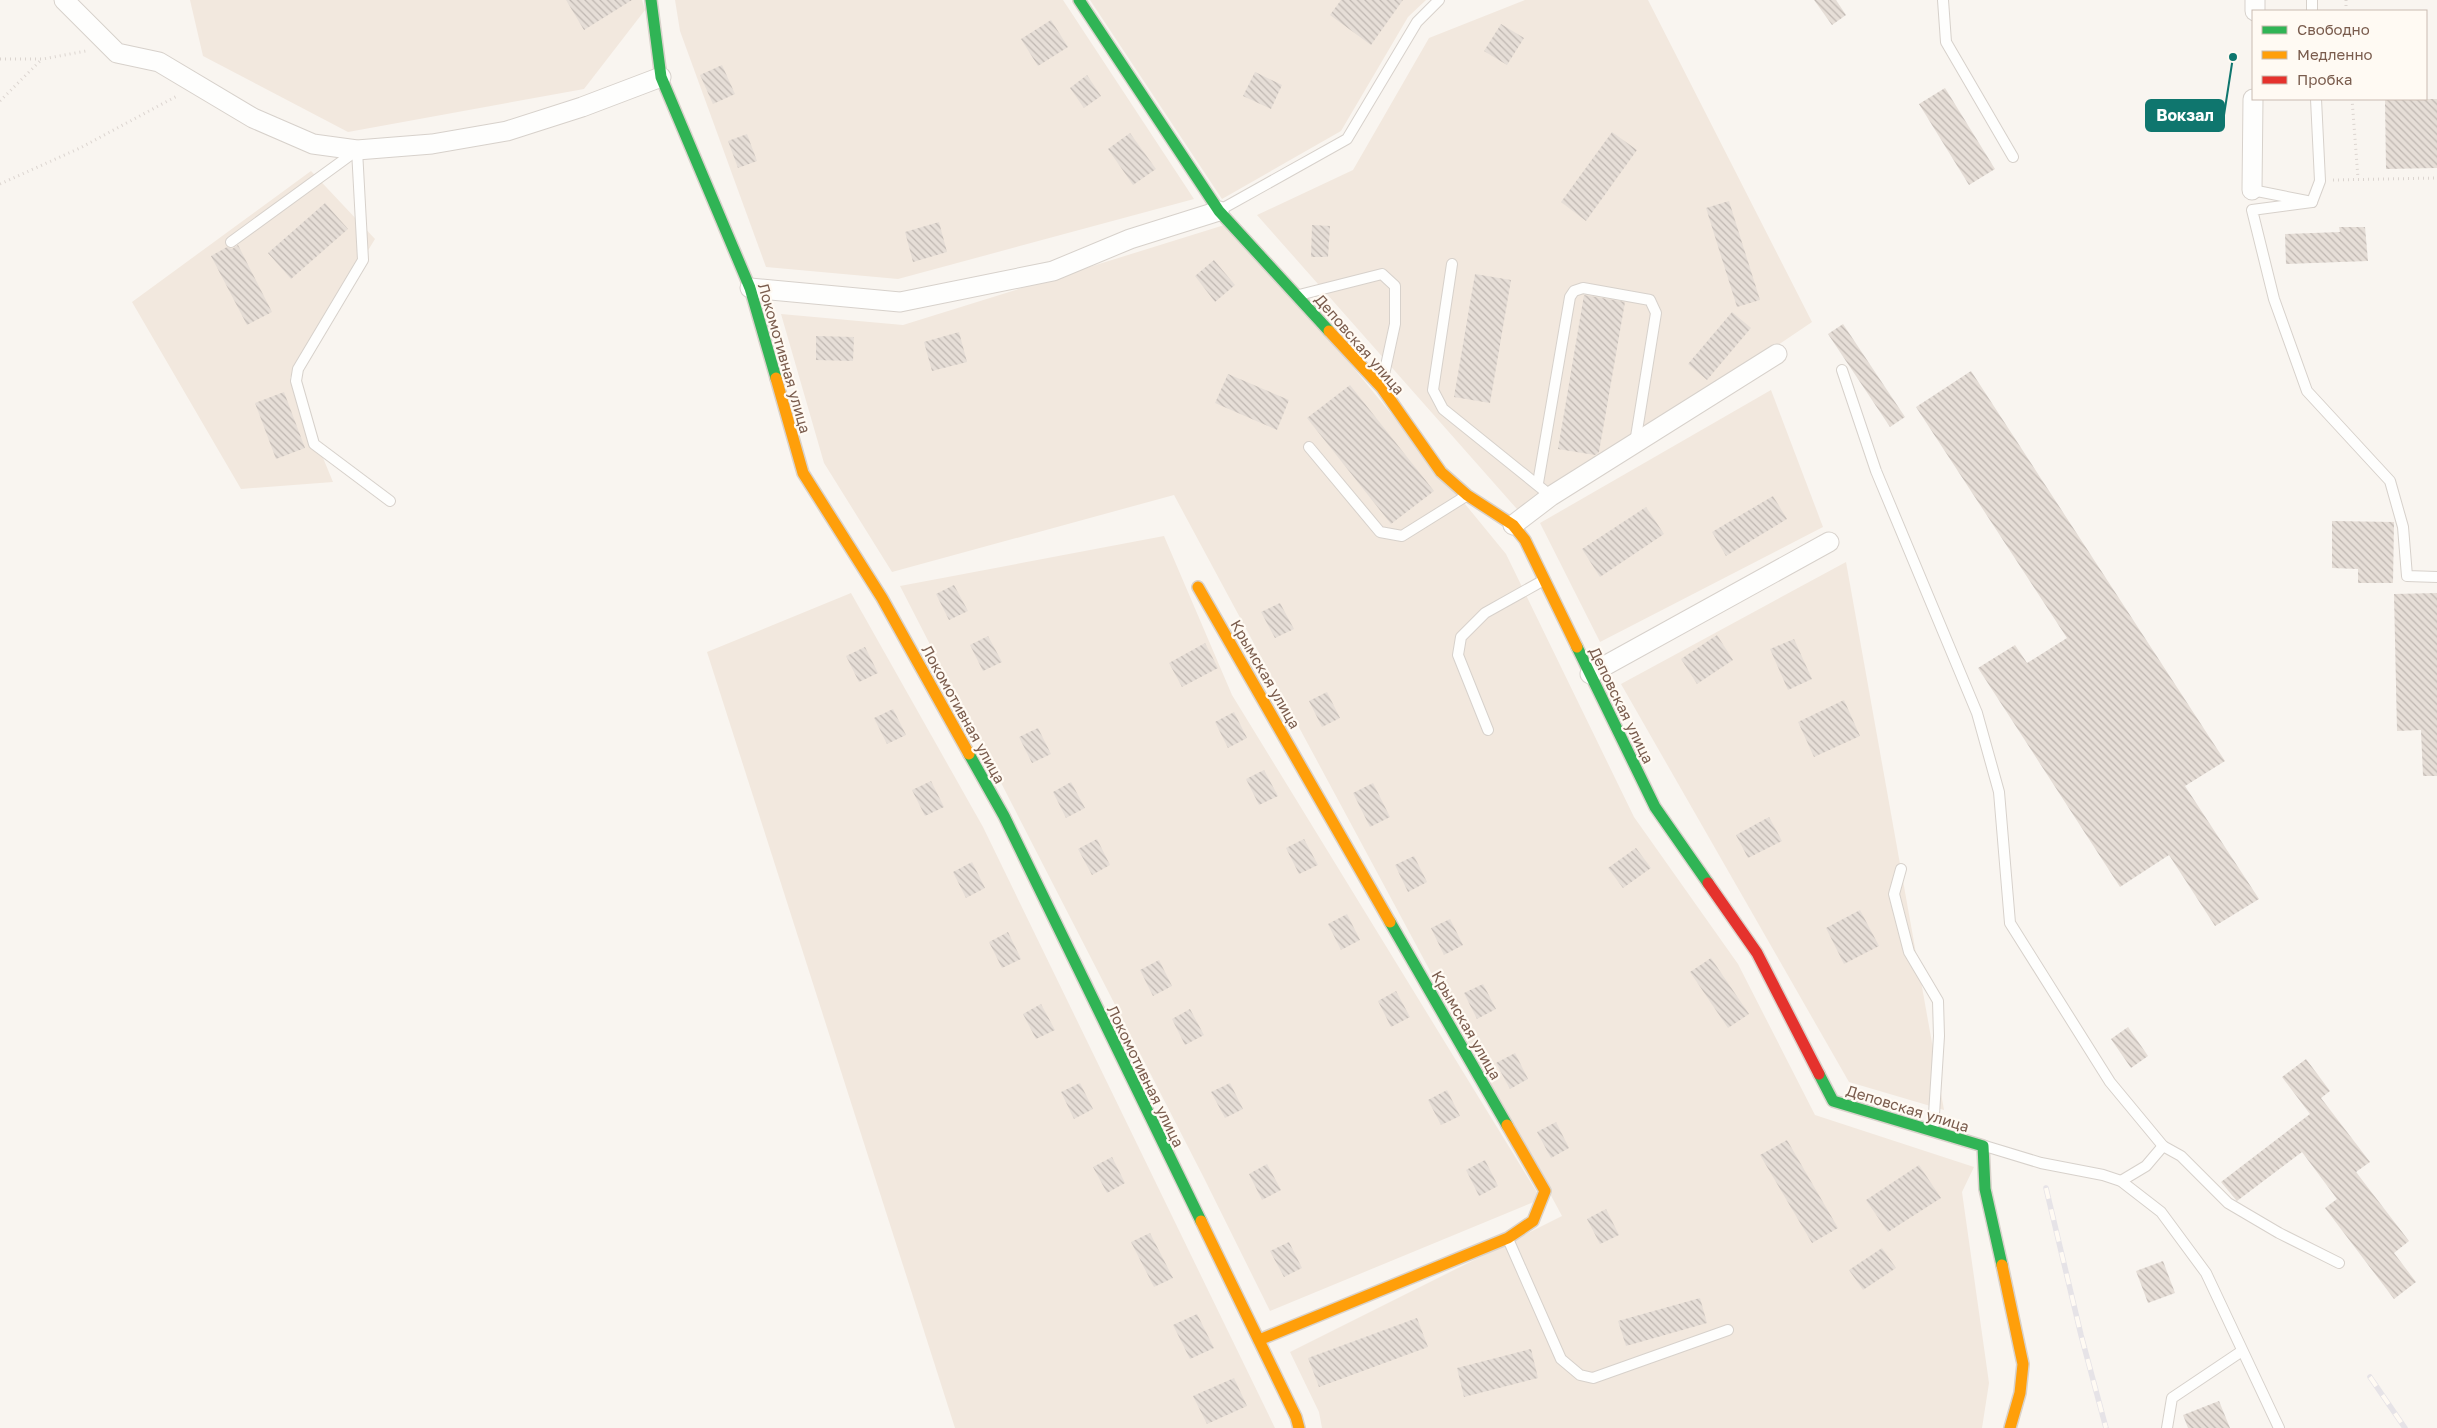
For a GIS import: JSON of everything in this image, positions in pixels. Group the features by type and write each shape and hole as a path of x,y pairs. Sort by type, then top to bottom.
{"street":[{"path":"64,0 117,53 159,62 253,118 313,144 357,150 432,144 506,131 582,107 661,77"},
{"name":"Локомотивная улица","path":"652,0 661,77 750,288 803,473 882,598 1004,816 1296,1417 1299,1428"},
{"name":"Деповская улица","path":"1079,0 1219,211 1382,388 1441,472 1467,495 1513,525 1525,540 1655,807 1757,952 1833,1101 1983,1146 1985,1189 2023,1364 2020,1393 2010,1428"},
{"path":"2252,190 2253,100"},
{"path":"750,288 900,302 1053,271 1130,239 1219,211"},
{"path":"1513,525 1544,490 1635,444 1777,354"},
{"path":"1590,674 1829,542"},
{"name":"Крымская улица","path":"1198,587 1545,1191 1533,1221 1508,1238 1258,1340"}],"lane":[{"path":"1219,211 1347,139 1417,22 1439,0"},
{"path":"1943,0 1946,42 2013,157"},
{"path":"2312,202 2320,182 2316,100"},
{"path":"231,242 357,150"},
{"path":"357,150 364,260 298,369 296,381 314,444 390,501"},
{"path":"2252,190 2312,202"},
{"path":"2312,202 2252,210 2274,299 2307,391 2390,481 2403,527 2407,576 2437,577"},
{"path":"1452,264 1433,390 1443,408 1544,490"},
{"path":"1297,295 1382,274 1395,286 1395,324 1382,388"},
{"path":"1544,490 1570,297 1574,291 1583,288 1650,300 1656,313 1635,444"},
{"path":"1842,370 1876,472 1977,713 1999,792 2010,923 2110,1082 2163,1146 2181,1156 2228,1203 2279,1233 2339,1263"},
{"path":"1309,447 1380,532 1402,536 1467,495"},
{"path":"1488,730 1458,655 1461,637 1485,614 1544,580"},
{"path":"1901,869 1894,894 1909,952 1938,1001 1939,1036 1933,1131"},
{"path":"1983,1146 2121,1181 2161,1212 2206,1272 2279,1428"},
{"path":"2121,1181 2146,1166 2163,1146"},
{"path":"1508,1238 1561,1359 1580,1375 1593,1378 1728,1330"},
{"path":"2167,1428 2172,1398 2242,1351"}],"path":[{"path":"0,60 43,58 84,50 117,53"},
{"path":"0,101 43,58"},
{"path":"0,184 80,148 198,85"},
{"path":"2352,100 2358,178"},
{"path":"2320,182 2358,178 2437,178"}],"shaded area":[{"path":"190,0 642,0 645,10 584,89 348,132 203,56"},
{"path":"675,0 1063,0 1194,199 898,279 766,267 680,31"},
{"path":"1090,0 1426,0 1408,17 1341,131 1222,199"},
{"path":"1525,0 1648,0 1812,322 1524,517 1257,215 1353,170 1429,38"},
{"path":"311,171 375,239 290,378 333,482 241,489 132,302"},
{"path":"1234,222 1506,554 1634,817 1738,964 1815,1115 1974,1167 1962,1192 1989,1383 1982,1428 1322,1428 1319,1412 1290,1352 1562,1216 1174,495 892,572 824,463 781,314 903,325"},
{"path":"1771,390 1823,527 1600,642 1540,523"},
{"path":"1164,536 1232,695 1541,1199 1270,1311 1204,1178 900,586"},
{"path":"1846,562 1944,1110 1849,1082 1621,684"},
{"path":"851,593 983,827 1275,1428 955,1428 707,652"}],"building":[{"path":"566,0 632,0 584,30"},
{"path":"1341,0 1403,0 1371,45 1330,15"},
{"path":"1814,0 1836,0 1846,15 1832,25"},
{"path":"1051,20 1068,47 1038,66 1021,39"},
{"path":"1501,24 1524,38 1507,65 1484,51"},
{"path":"722,65 735,94 713,104 700,75"},
{"path":"1255,72 1282,85 1271,109 1243,96"},
{"path":"1087,75 1101,96 1084,108 1070,88"},
{"path":"1945,88 1995,169 1969,185 1919,104"},
{"path":"2437,99 2437,168 2386,169 2385,100"},
{"path":"1612,132 1637,150 1586,221 1561,202"},
{"path":"1130,133 1156,169 1133,185 1108,149"},
{"path":"747,134 757,161 738,168 728,141"},
{"path":"1729,201 1760,300 1737,307 1706,208"},
{"path":"325,203 348,229 291,279 268,253"},
{"path":"939,222 947,252 913,262 905,232"},
{"path":"1312,225 1330,226 1328,257 1311,257"},
{"path":"2339,227 2365,227 2368,261 2286,264 2285,234 2340,232"},
{"path":"238,245 272,312 247,325 211,256 227,247 232,249"},
{"path":"1214,260 1235,285 1215,302 1195,276"},
{"path":"1475,274 1511,280 1490,403 1454,397"},
{"path":"1584,295 1625,302 1599,452 1595,455 1558,449"},
{"path":"1732,312 1751,328 1707,380 1688,364"},
{"path":"1843,324 1905,417 1890,427 1828,334"},
{"path":"959,332 967,362 932,371 924,342"},
{"path":"816,336 854,337 853,361 816,360"},
{"path":"1971,371 2225,761 2185,786 2259,899 2215,926 2169,855 2120,887 1978,668 2015,645 2027,663 2067,638 1916,407"},
{"path":"1228,374 1289,400 1277,430 1215,403"},
{"path":"1350,385 1434,491 1391,524 1307,418"},
{"path":"284,392 305,448 276,459 255,403"},
{"path":"1773,496 1787,519 1726,556 1712,532"},
{"path":"1646,507 1664,534 1600,577 1582,549"},
{"path":"2332,521 2394,522 2393,583 2358,583 2358,569 2332,568"},
{"path":"954,585 968,611 949,620 936,594"},
{"path":"2437,593 2437,776 2423,776 2421,730 2397,731 2394,594"},
{"path":"1280,603 1294,629 1275,638 1261,612"},
{"path":"1717,635 1733,660 1697,684 1681,659"},
{"path":"988,636 1002,662 983,671 970,645"},
{"path":"1794,639 1812,679 1788,690 1770,649"},
{"path":"1205,643 1218,668 1182,687 1169,663"},
{"path":"865,647 878,673 859,682 846,656"},
{"path":"1327,692 1340,718 1322,727 1309,701"},
{"path":"1844,700 1860,736 1814,757 1798,722"},
{"path":"893,709 906,735 887,744 874,718"},
{"path":"1234,712 1247,738 1228,748 1215,722"},
{"path":"1038,728 1051,754 1032,763 1019,737"},
{"path":"1264,770 1278,796 1259,805 1246,779"},
{"path":"931,781 944,807 925,816 912,790"},
{"path":"1071,782 1085,808 1066,818 1053,792"},
{"path":"1373,783 1390,817 1370,827 1353,793"},
{"path":"1769,817 1782,841 1748,858 1736,835"},
{"path":"1097,839 1110,865 1092,875 1078,849"},
{"path":"1304,839 1318,865 1299,874 1286,848"},
{"path":"1636,848 1651,868 1623,888 1608,868"},
{"path":"1414,856 1427,882 1408,892 1395,865"},
{"path":"972,862 985,888 966,898 953,872"},
{"path":"1860,910 1879,946 1844,964 1826,928"},
{"path":"1347,914 1360,940 1341,950 1328,924"},
{"path":"1450,919 1463,945 1444,955 1431,928"},
{"path":"1008,932 1021,959 1002,968 989,942"},
{"path":"1711,958 1749,1014 1728,1028 1690,972"},
{"path":"1159,960 1172,986 1153,996 1140,970"},
{"path":"1483,984 1496,1009 1477,1019 1464,993"},
{"path":"1396,991 1410,1017 1391,1027 1378,1001"},
{"path":"1041,1004 1055,1030 1036,1039 1023,1014"},
{"path":"1190,1009 1204,1035 1185,1045 1172,1019"},
{"path":"2128,1027 2148,1056 2131,1068 2111,1039"},
{"path":"1515,1053 1528,1079 1510,1089 1496,1063"},
{"path":"2306,1059 2330,1091 2321,1098 2370,1162 2356,1172 2409,1241 2394,1253 2416,1282 2394,1299 2325,1208 2337,1199 2302,1152 2237,1201 2221,1182 2310,1114 2282,1077"},
{"path":"1080,1083 1093,1109 1074,1119 1061,1092"},
{"path":"1230,1083 1243,1109 1225,1118 1211,1092"},
{"path":"1447,1090 1460,1116 1441,1125 1428,1100"},
{"path":"1556,1122 1569,1148 1551,1158 1537,1132"},
{"path":"1787,1140 1838,1228 1812,1243 1760,1155"},
{"path":"1112,1157 1125,1183 1107,1193 1093,1167"},
{"path":"1485,1160 1498,1186 1479,1196 1466,1170"},
{"path":"1267,1164 1281,1190 1262,1200 1249,1174"},
{"path":"1919,1165 1941,1198 1888,1232 1866,1200"},
{"path":"1606,1209 1619,1235 1600,1244 1587,1219"},
{"path":"1150,1233 1173,1278 1154,1287 1131,1242"},
{"path":"1289,1242 1302,1268 1284,1277 1270,1251"},
{"path":"1882,1248 1896,1268 1863,1290 1849,1270"},
{"path":"2163,1261 2175,1293 2148,1303 2136,1271"},
{"path":"1700,1298 1707,1323 1626,1346 1618,1321"},
{"path":"1197,1314 1214,1348 1190,1359 1173,1325"},
{"path":"1417,1318 1428,1347 1319,1387 1308,1358"},
{"path":"1531,1349 1538,1378 1464,1397 1457,1368"},
{"path":"1234,1378 1247,1406 1207,1424 1193,1396"},
{"path":"2219,1401 2230,1428 2188,1428 2183,1415"}],"railway":[{"path":"2046,1188 2081,1335 2106,1428"},
{"path":"2370,1377 2405,1428"}],"traffic: fast":[{"path":"651,0 661,77 750,288 776,378"},
{"path":"1079,0 1219,211 1329,331"},
{"path":"1577,647 1655,807 1708,883"},
{"path":"969,754 1004,816 1201,1221"},
{"path":"1390,922 1507,1125"},
{"path":"1819,1074 1833,1101 1983,1146 1985,1189 2002,1265"}],"traffic: slow":[{"path":"1329,331 1382,388 1441,472 1467,495 1513,525 1525,540 1577,647"},
{"path":"776,378 803,473 882,598 969,754"},
{"path":"1198,587 1390,922"},
{"path":"1259,1340 1508,1238 1533,1221 1545,1191 1507,1125"},
{"path":"1201,1221 1296,1417 1299,1428"},
{"path":"2002,1265 2023,1364 2020,1393 2010,1428"}],"traffic: jam":[{"path":"1708,883 1757,953 1819,1074"}],"place":[{"name":"Вокзал","path":"2233,57"}]}
